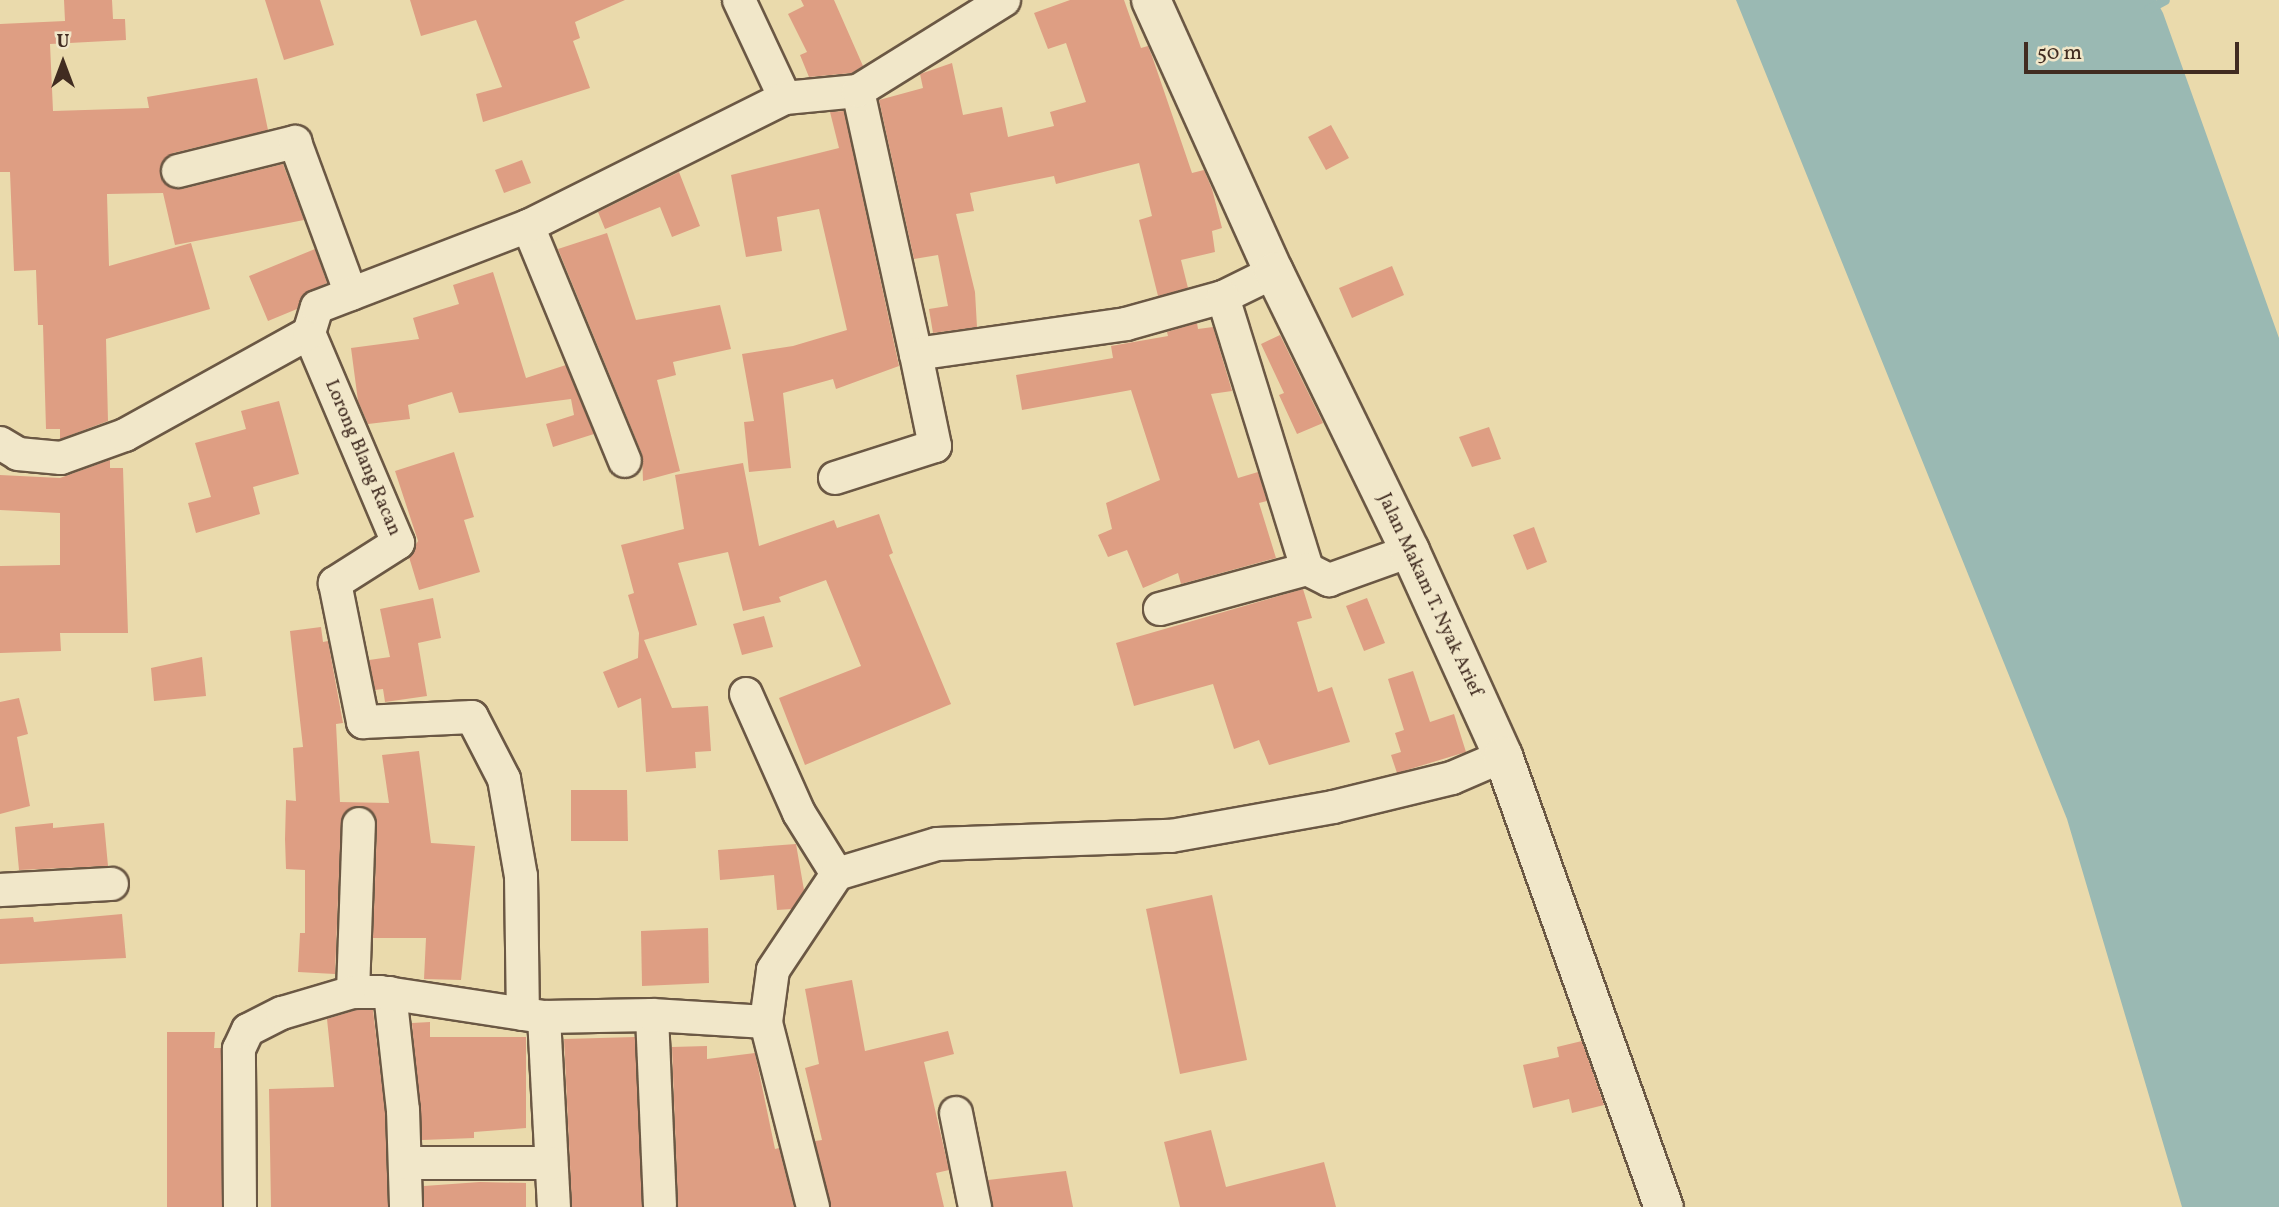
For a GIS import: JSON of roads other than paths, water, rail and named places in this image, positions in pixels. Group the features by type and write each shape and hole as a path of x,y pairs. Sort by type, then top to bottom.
{"street":[{"path":"739,0 785,98"},
{"path":"0,443 18,454 39,458 84,453 125,435 309,333 317,307 528,226 785,98 858,91 964,11 1004,0"},
{"name":"Jalan Makam T. Nyak Arief","path":"1152,0 1273,272 1410,551 1503,756 1664,1207"},
{"path":"835,478 936,446 858,91"},
{"path":"178,171 295,142 351,294"},
{"path":"528,226 625,461"},
{"path":"916,354 1126,324 1223,297 1273,272"},
{"path":"1223,297 1307,569"},
{"name":"Lorong Blang Racan","path":"309,333 398,543 335,583 363,722 472,717 504,779 521,876 533,1016"},
{"path":"1160,609 1307,569 1329,580 1410,551"},
{"path":"746,694 799,813 837,874"},
{"path":"813,1207 766,1023 773,970 837,874 937,844 1171,836 1452,778 1503,756"},
{"path":"353,992 359,824"},
{"path":"0,890 112,884"},
{"path":"240,1207 239,1049 248,1030 282,1013 353,992 390,993 533,1016 652,1015 766,1023"},
{"path":"390,993 405,1163 406,1207"},
{"path":"652,1015 660,1205"},
{"path":"533,1016 554,1207"},
{"path":"956,1113 975,1207"},
{"path":"405,1163 551,1163"}],"water":[{"path":"1736,0 2156,0 2163,13 2279,338 2279,1207 2182,1207 2067,819"}],"waterway":[{"path":"2148,9 2165,0"}]}
